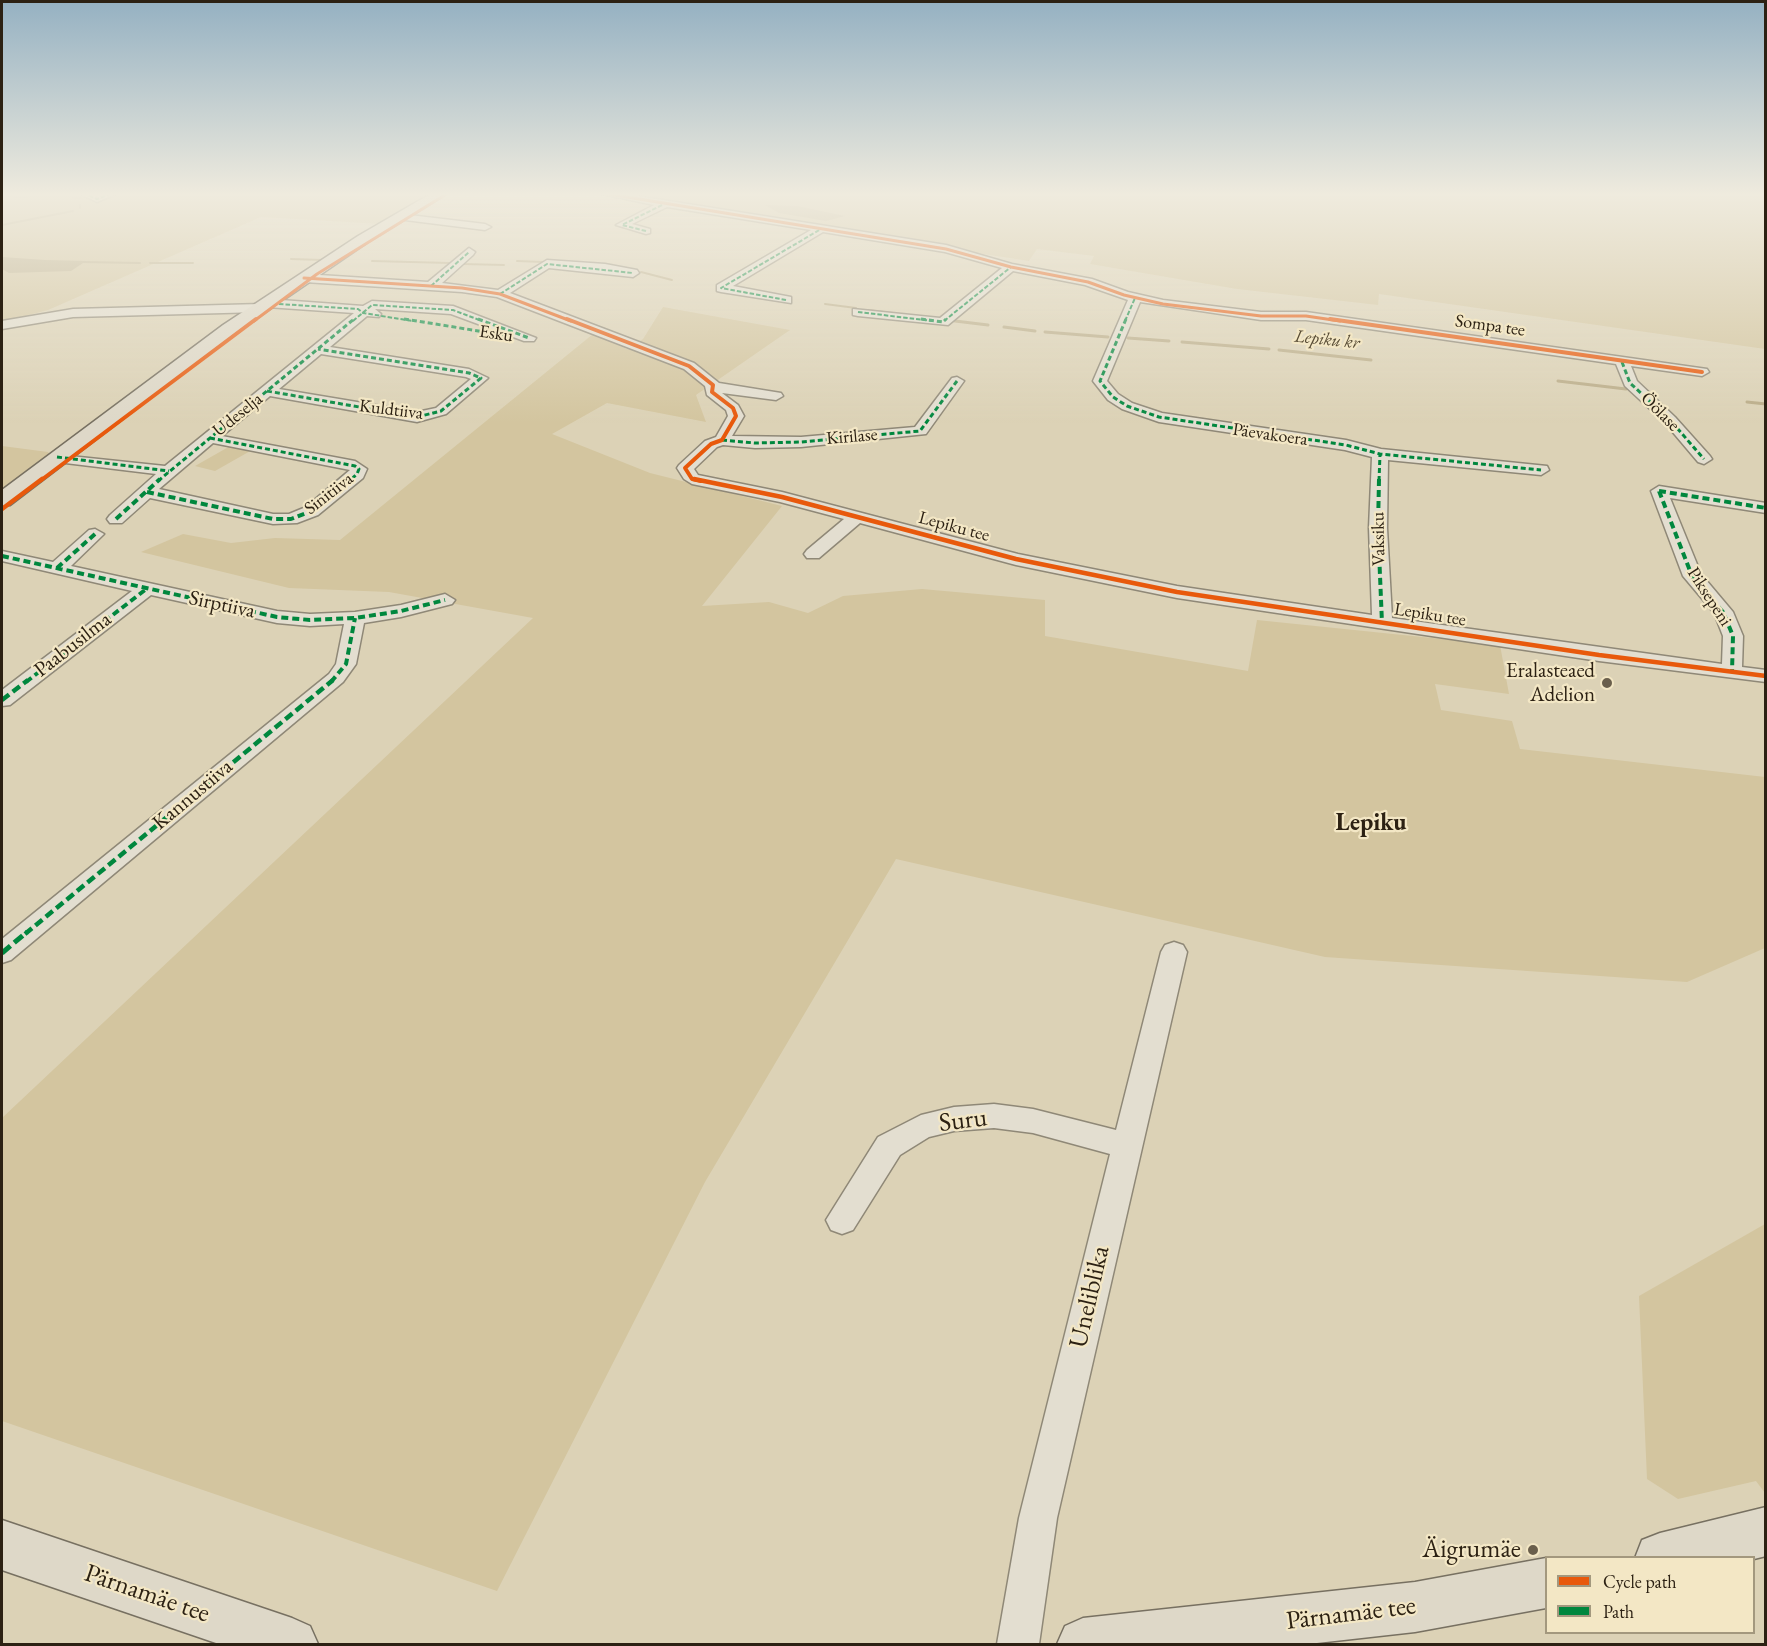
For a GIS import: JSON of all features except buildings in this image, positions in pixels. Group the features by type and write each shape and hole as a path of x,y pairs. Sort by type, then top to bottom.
{"main road":[{"path":"2,500 264,305 317,270"},
{"path":"1665,1556 1764,1534"},
{"name":"Pärnamäe tee","path":"2,1545 292,1644"},
{"name":"Pärnamäe tee","path":"1083,1644 1415,1607 1545,1583"}],"street":[{"path":"431,286 449,270"},
{"path":"500,294 538,270"},
{"path":"615,270 633,273"},
{"path":"752,270 721,288 786,300"},
{"path":"858,312 943,322 1008,270"},
{"name":"Sompa tee","path":"1025,270 1088,282 1135,298 1261,316 1306,316 1514,343 1559,354 1702,372"},
{"name":"Lepiku tee","path":"304,278 431,286 500,294 669,357 699,372 713,387 712,392 733,408 736,416 722,440 711,444 685,471 692,478 858,516 983,551 1111,579 1213,598 1766,676"},
{"name":"Päevakoera","path":"1135,298 1100,381 1113,397 1127,406 1160,417 1346,445 1380,454 1541,470"},
{"name":"Esku","path":"2,325 73,312 264,305 358,309 363,313 529,338 453,310 384,304 372,305 363,313"},
{"name":"Udeselja","path":"116,519 169,471 363,313"},
{"name":"Kuldtiiva","path":"267,391 417,417 441,411 481,378 469,373 318,349"},
{"name":"Öölase","path":"1622,362 1630,383 1670,420 1704,459"},
{"name":"Kirilase","path":"722,440 755,443 801,442 920,431 957,381"},
{"path":"713,387 776,396"},
{"name":"Sinitiiva","path":"147,492 273,519 291,519 312,511 357,474 359,469 355,466 210,438"},
{"name":"Vaksiku","path":"1380,454 1378,528 1383,623"},
{"path":"57,457 169,471"},
{"name":"Piksepeni","path":"1732,672 1733,636 1723,612 1692,576 1659,491 1766,508"},
{"path":"813,554 858,516"},
{"path":"57,568 95,534"},
{"name":"Sirptiiva","path":"2,556 145,590 277,617 310,620 355,618 401,611 445,600"},
{"name":"Paabusilma","path":"2,700 145,590"},
{"name":"Kannustiiva","path":"2,953 336,678 346,664 355,618"},
{"name":"Uneliblika","path":"1018,1644 1038,1518 1174,952"},
{"name":"Suru","path":"842,1220 889,1146 921,1127 932,1124 954,1119 994,1116 1033,1121 1126,1146"}],"shaded area":[{"path":"2,270 140,270 48,310 2,322"},
{"path":"3,270 73,270 71,271 9,273"},
{"path":"1124,270 1765,270 1765,349 1379,294 1378,305 1237,289"},
{"path":"663,307 790,330 696,395 706,422 607,403 552,434 650,473 782,506 702,606 769,602 808,613 843,596 922,589 1045,600 1045,636 1248,671 1257,620 1500,645 1509,694 1435,684 1441,710 1512,721 1520,749 1765,777 1765,948 1687,982 1325,957 896,859 705,1182 497,1591 2,1421 2,1118 533,618 389,592 289,588 141,552 183,534 231,543 275,538 340,540 593,334 627,349 643,339"},
{"path":"232,445 252,450 215,471 195,466"},
{"path":"2,446 48,452 50,455 2,493"},
{"path":"1765,1224 1765,1493 1756,1481 1678,1499 1647,1479 1639,1296"}],"waterway":[{"name":"Lepiku kr","path":"641,272 672,280"},
{"name":"Lepiku kr","path":"825,304 856,308"},
{"name":"Lepiku kr","path":"868,310 893,313"},
{"name":"Lepiku kr","path":"955,321 988,325"},
{"name":"Lepiku kr","path":"1004,327 1035,331"},
{"name":"Lepiku kr","path":"1045,332 1108,337"},
{"name":"Lepiku kr","path":"1128,338 1169,341"},
{"name":"Lepiku kr","path":"1182,342 1269,349"},
{"name":"Lepiku kr","path":"1279,350 1371,360"},
{"name":"Lepiku kr","path":"1558,381 1626,389"},
{"name":"Lepiku kr","path":"1747,402 1766,404"}],"marked path":[{"path":"431,286 449,270"},
{"path":"500,294 538,270"},
{"path":"615,270 633,273"},
{"path":"752,270 721,288 786,300"},
{"path":"858,312 943,322 1008,270"},
{"path":"1135,298 1100,381 1113,397 1127,406 1159,417 1346,445 1380,454 1541,470"},
{"path":"279,304 358,309 363,313 510,336"},
{"path":"116,519 169,471 372,305 453,310 529,338"},
{"path":"267,391 417,417 441,411 481,378 469,373 318,349"},
{"path":"1622,362 1630,383 1670,420 1704,459"},
{"path":"722,440 755,443 801,442 920,431 957,381"},
{"path":"147,492 273,519 291,519 312,511 357,474 359,469 355,466 210,438"},
{"path":"1380,454 1378,528 1382,623"},
{"path":"57,457 169,471"},
{"path":"1659,491 1692,576 1723,612 1733,636 1732,672"},
{"path":"1659,491 1766,508"},
{"path":"57,568 95,534"},
{"path":"2,556 277,617 310,620 355,618 401,611 445,600"},
{"path":"2,700 145,590"},
{"path":"2,953 336,678 346,664 355,618"}],"cycle path":[{"path":"2,509 324,270"},
{"path":"1025,270 1088,282 1124,295 1163,304 1261,316 1306,316 1702,372"},
{"path":"304,278 462,288 500,294 689,366 713,385 712,392 733,408 736,416 722,440 711,444 685,468 692,479 782,497 1016,559 1177,592 1599,655 1766,676"}],"place":[{"name":"Eralasteaed Adelion","path":"1607,683"},
{"name":"Äigrumäe","path":"1533,1550"}],"district":[{"name":"Lepiku","path":"1371,823"}]}
